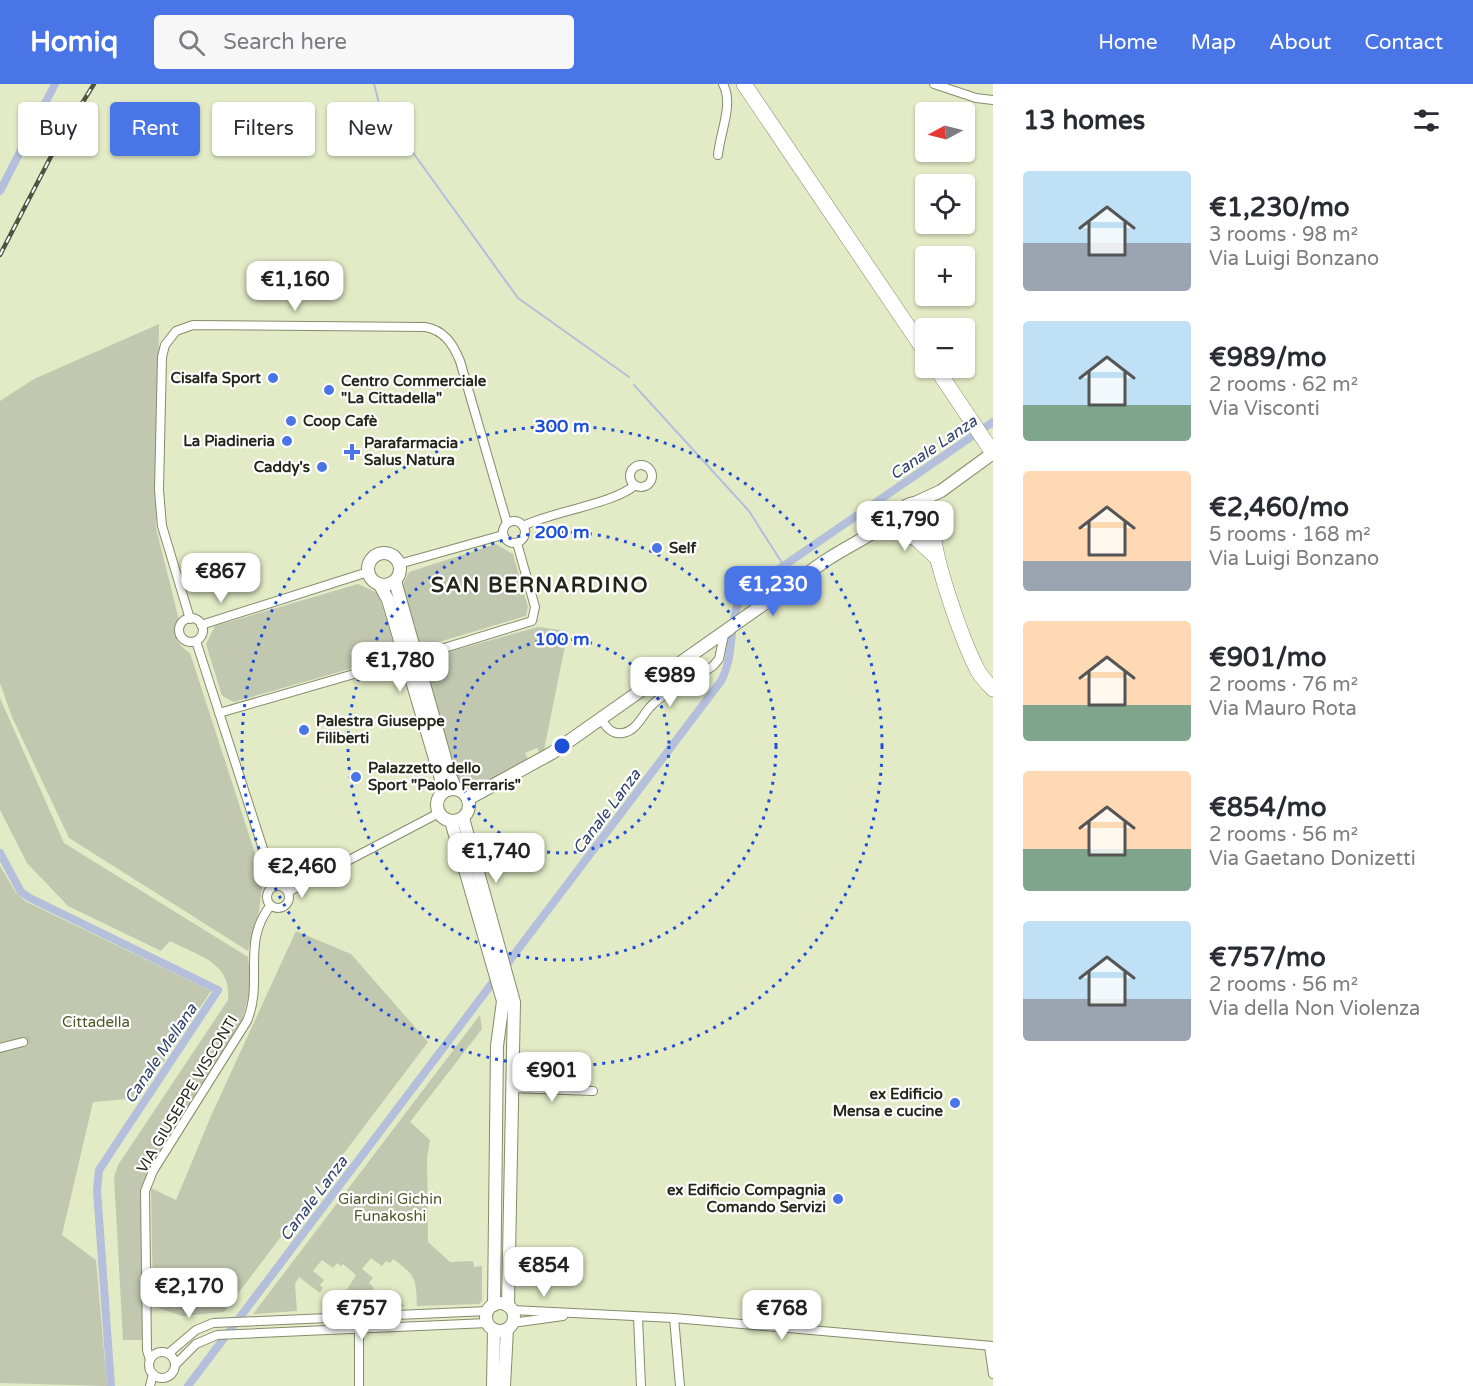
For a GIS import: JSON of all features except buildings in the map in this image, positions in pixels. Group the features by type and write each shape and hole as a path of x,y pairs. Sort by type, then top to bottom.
{"highway":[{"path":"744,84 915,337"},
{"path":"943,378 993,453"},
{"path":"934,522 938,560"},
{"path":"916,539 933,551 938,560 977,670 992,687"}],"street":[{"path":"718,154 720,134 729,101 723,84"},
{"path":"934,84 976,98 993,100"},
{"path":"368,572 201,625 190,619 162,526 159,490 162,357 170,338 182,328 242,324 432,328 452,342 456,351 507,523 503,536"},
{"path":"468,799 552,753 825,561 853,543 878,532 898,516 905,506 941,491 993,453"},
{"path":"523,526 550,515 616,496 635,485"},
{"path":"878,532 901,531 916,539 926,536 934,522 941,491"},
{"path":"918,502 928,506 934,522"},
{"path":"898,516 901,531"},
{"path":"507,523 514,521 523,526"},
{"path":"503,536 510,543 517,543 524,536 523,526"},
{"path":"399,564 503,536"},
{"path":"219,713 532,621 535,607 517,543"},
{"path":"439,813 437,803 441,794 441,779 410,658 395,581 399,573 399,564 392,555 380,554 370,561 368,572 380,585 388,600 410,658 450,776 456,789 468,799"},
{"path":"380,585 395,581"},
{"path":"601,719 609,730 616,733 624,733 634,728 659,699 713,666 719,659 724,636 754,614 763,615"},
{"path":"190,619 181,624 180,635 185,640 196,641"},
{"path":"196,641 201,636 201,625"},
{"path":"196,641 275,886"},
{"path":"441,794 456,789"},
{"path":"457,819 468,809 468,799"},
{"path":"288,892 439,813 457,819"},
{"path":"457,819 497,961 515,1011 510,1150 510,1326 504,1386"},
{"path":"275,886 282,887 288,892 289,900 285,906 278,909 270,906 267,893 275,886"},
{"name":"VIA GIUSEPPE VISCONTI","path":"150,1360 147,1338 145,1191 153,1171 247,1021 254,1005 256,987 253,944 270,906"},
{"path":"493,1386 491,1317 497,1055 504,1009 504,984"},
{"path":"0,1048 22,1042"},
{"path":"497,1055 512,1055"},
{"path":"512,1088 593,1091"},
{"path":"495,1151 510,1150"},
{"path":"153,1374 161,1382 171,1375 176,1364 196,1344 216,1335 359,1328 491,1317 510,1308 576,1314 674,1318 991,1346 993,1374"},
{"path":"147,1338 159,1352 169,1353 196,1330 213,1323 282,1319 491,1317 510,1326 576,1314"},
{"path":"638,1317 641,1386"},
{"path":"674,1318 680,1386"},
{"path":"282,1319 283,1331"},
{"path":"358,1386 359,1328"},
{"path":"150,1386 153,1374 150,1360 159,1352"},
{"path":"169,1353 176,1364"}],"green space":[{"path":"159,324 156,528 179,620 174,626 175,635 180,645 190,653 263,878 259,911 248,951 69,838 12,717 0,683 0,401 34,379"},
{"path":"496,544 513,554 528,607 526,616 422,647 415,635 402,587 409,572"},
{"path":"358,584 378,593 393,641 395,656 234,702 222,696 206,644 215,626"},
{"path":"538,627 568,631 544,750 539,752 537,748 525,753 528,759 493,780 474,787 465,786 457,782 423,659"},
{"path":"0,698 64,843 248,957 251,987 242,1020 150,1170 140,1191 145,1340 123,1340 114,1177 118,1165 228,1000 228,987 219,969 202,956 170,941 161,951 68,906 27,863 0,810"},
{"name":"Cittadella","path":"0,866 16,893 25,901 211,991 139,1098 93,1102 62,1235 96,1260 107,1386 0,1383 0,1052 22,1038 0,1043"},
{"path":"296,931 351,954 428,1042 224,1312 182,1316 153,1306 151,1188 176,1200 211,1116"},
{"name":"Giardini Gichin Funakoshi","path":"480,1015 482,1029 410,1122 430,1140 427,1157 428,1242 450,1262 473,1261 474,1267 482,1266 482,1301 479,1304 417,1306 415,1283 410,1274 393,1259 390,1263 386,1261 382,1266 371,1258 362,1269 373,1278 369,1283 374,1288 369,1295 382,1305 391,1294 405,1306 335,1309 356,1275 343,1264 341,1266 337,1263 333,1268 322,1260 313,1271 324,1280 320,1285 323,1288 320,1293 299,1277 295,1284 297,1311 253,1314"}],"waterway":[{"name":"Canale Mellana","path":"0,191 55,84"},
{"path":"374,84 380,107 518,298 629,377"},
{"path":"634,385 749,511 784,566"},
{"name":"Canale Lanza","path":"504,968 721,681 729,658 735,614 744,593 993,422"},
{"name":"Canale Mellana","path":"0,853 21,892 30,898 218,990 99,1170 97,1190 111,1386"},
{"name":"Canale Lanza","path":"188,1386 496,978"}],"tunnel":[{"path":"23,1042 33,1039"}],"railway":[{"path":"0,255 60,139 94,84"}],"place":[{"name":"Cisalfa Sport","path":"273,378"},
{"name":"Centro Commerciale \"La Cittadella\"","path":"329,390"},
{"name":"Coop Cafè","path":"291,421"},
{"name":"La Piadineria","path":"287,441"},
{"name":"Parafarmacia Salus Natura","path":"352,452"},
{"name":"Caddy's","path":"322,467"},
{"name":"Self","path":"657,548"},
{"name":"Palestra Giuseppe Filiberti","path":"304,730"},
{"name":"Palazzetto dello Sport \"Paolo Ferraris\"","path":"356,777"},
{"name":"ex Edificio Mensa e cucine","path":"955,1103"},
{"name":"ex Edificio Compagnia Comando Servizi","path":"838,1199"}],"district":[{"name":"SAN BERNARDINO","path":"540,585"}]}
